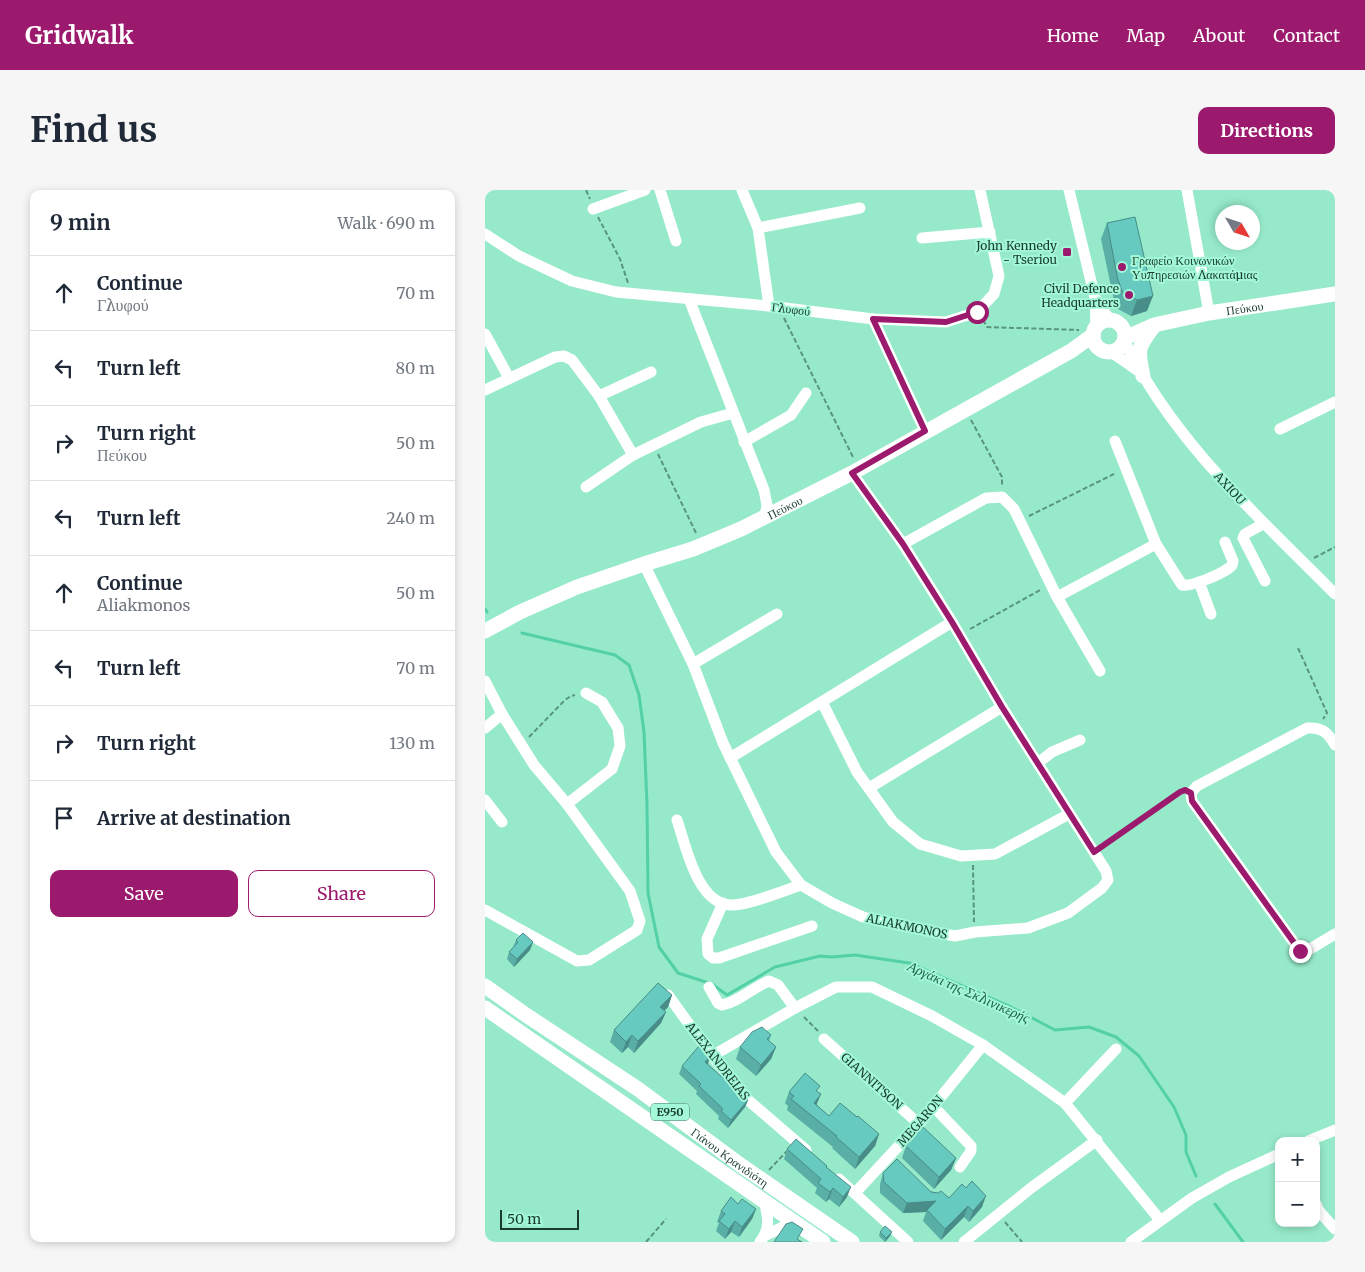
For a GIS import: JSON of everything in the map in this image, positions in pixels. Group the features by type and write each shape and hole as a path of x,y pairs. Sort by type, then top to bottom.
{"main road":[{"name":"Πεύκου","path":"1120,331 1209,312 1335,294"},
{"path":"1102,322 1120,331 1119,349 1106,351 1095,344 1094,331 1102,322"},
{"path":"1141,373 1138,353 1143,341 1154,325"},
{"name":"Πεύκου","path":"485,631 520,612 577,587 702,545 765,517 855,471 1071,351 1094,331"},
{"name":"Πεύκου","path":"1071,351 1106,351"},
{"name":"Γιάνου Κρανιδιότη","path":"485,986 638,1089 761,1179 852,1242"},
{"name":"Γιάνου Κρανιδιότη","path":"485,1008 823,1242"}],"street":[{"path":"593,209 645,190"},
{"path":"660,190 676,241"},
{"path":"742,190 758,228 774,307"},
{"name":"Γλυφού","path":"485,234 519,256 573,281 616,292 774,307 873,319 946,322 977,312 994,294 999,276 980,190"},
{"path":"1069,190 1095,298 1094,331"},
{"path":"1187,190 1209,312"},
{"path":"758,228 860,208"},
{"path":"922,238 990,232"},
{"name":"AXIOU","path":"1095,298 1120,331 1141,373 1200,456 1263,524 1335,594"},
{"path":"689,299 764,490 767,505 765,517"},
{"path":"873,319 925,431"},
{"path":"485,334 509,378"},
{"name":"AXIOU","path":"1106,351 1141,373"},
{"path":"485,390 555,357 564,356 572,360 599,396 633,455"},
{"path":"599,396 651,372"},
{"path":"744,442 791,415 806,393"},
{"path":"1280,429 1335,403"},
{"path":"586,487 633,455 701,422 733,413"},
{"path":"1115,441 1156,544 1182,585 1186,586 1199,582 1229,568 1233,561 1225,542"},
{"name":"ALIAKMONOS","path":"644,564 693,664 730,758 775,852 801,885 832,903 863,917 955,936 975,932 1028,928 1068,913 1102,888 1108,880 1106,871 1002,707 952,622 855,471"},
{"path":"764,490 785,506"},
{"path":"903,544 986,498 1002,497 1014,509 1057,597 1100,671"},
{"path":"1263,524 1245,534 1243,538 1265,582"},
{"path":"1057,597 1156,544"},
{"path":"1199,582 1211,614"},
{"path":"693,664 777,614"},
{"path":"730,758 952,622"},
{"path":"485,681 502,714 534,765 567,804 630,891 640,921 637,930 589,960 577,961 485,910"},
{"path":"567,804 612,769 621,746 618,728 602,702 586,693"},
{"path":"822,702 857,772 893,822 920,844 961,856 995,854 1069,814"},
{"path":"869,788 1002,707"},
{"path":"485,728 502,714"},
{"path":"1335,746 1330,735 1318,728 1307,728 1197,786 1191,793 1192,801 1300,951 1305,952 1335,934"},
{"path":"1038,763 1052,752 1080,740"},
{"path":"485,800 502,822"},
{"path":"677,820 698,881 712,899 730,905 754,900 801,885"},
{"path":"723,902 707,939 708,954 713,958 719,958 812,926"},
{"path":"709,988 718,1003 722,1005 728,1004 769,981 778,985 795,1008"},
{"path":"712,1056 795,1008 836,987 872,987 932,1016 983,1045 1065,1103 1097,1140 1160,1220"},
{"name":"ALEXANDREIAS","path":"667,994 712,1056 748,1100 818,1160"},
{"name":"GIANNITSON","path":"825,1039 919,1124"},
{"name":"MEGARON","path":"855,1193 892,1160 983,1045"},
{"path":"1065,1103 1115,1048"},
{"path":"933,1106 971,1146 971,1151 959,1168"},
{"path":"1318,1137 1335,1130"},
{"path":"964,1242 1097,1140"},
{"path":"1131,1242 1192,1198 1229,1177 1275,1156"},
{"path":"833,1174 908,1242"},
{"path":"762,1239 769,1226 764,1200"},
{"path":"1320,1212 1335,1229"},
{"path":"762,1239 783,1227 800,1226"}],"path":[{"path":"593,209 620,259 630,294"},
{"path":"774,307 855,471"},
{"path":"977,312 987,327 1094,331"},
{"path":"965,409 1002,477 1002,497"},
{"path":"654,445 702,545"},
{"path":"1020,521 1126,468"},
{"path":"1305,563 1335,547"},
{"path":"960,635 1051,584"},
{"path":"1298,648 1327,713 1318,728"},
{"path":"521,746 565,700 571,696 586,693"},
{"path":"1094,852 1180,792 1185,790 1191,793"},
{"path":"973,855 975,932"},
{"path":"795,1008 825,1039"},
{"path":"761,1179 796,1141"},
{"path":"998,1215 1022,1242"},
{"path":"647,1242 666,1220"}],"building":[{"path":"1135,217 1153,296 1137,300 1123,293 1118,280 1107,223"},
{"path":"523,933 533,942 517,959 509,952"},
{"path":"658,983 672,995 660,1007 666,1012 638,1041 632,1035 626,1042 614,1030"},
{"path":"762,1027 771,1035 767,1039 776,1047 761,1065 740,1047 752,1032"},
{"path":"699,1046 710,1056 705,1062 748,1100 731,1120 721,1111 723,1109 699,1086 701,1084 682,1066"},
{"path":"805,1073 820,1086 816,1091 821,1094 814,1103 829,1116 840,1103 879,1134 859,1157 837,1136 791,1099 794,1096 789,1092"},
{"path":"923,1127 956,1158 939,1177 906,1146"},
{"path":"796,1139 851,1187 843,1197 833,1188 830,1192 818,1183 821,1179 787,1149"},
{"path":"897,1159 931,1192 938,1193 941,1191 949,1198 962,1184 966,1188 972,1181 986,1196 973,1211 968,1206 945,1229 927,1210 936,1201 907,1203 884,1182 883,1173"},
{"path":"731,1197 738,1204 742,1199 756,1209 742,1227 735,1221 729,1229 719,1221 725,1214 721,1211"},
{"path":"792,1222 803,1229 797,1239 802,1242 774,1242 786,1224"},
{"path":"885,1226 892,1232 886,1238 880,1232"}],"waterway":[{"name":"Αργάκι της Σκλινικερής","path":"522,633 615,655 629,665 639,695 644,732 648,893 659,947 678,973 712,984 727,995 775,967 820,956 855,955 909,963 1011,1007 1055,1030 1089,1027 1116,1037 1139,1056 1174,1107 1186,1135 1186,1152 1196,1176"},
{"name":"Αργάκι της Σκλινικερής","path":"1215,1204 1243,1242"}],"place":[{"name":"John Kennedy - Tseriou","path":"1067,252"},
{"name":"Γραφείο Κοινωνικών Υυπηρεσιών Λακατάμιας","path":"1122,267"},
{"name":"Civil Defence Headquarters","path":"1129,295"}],"route":[{"path":"977,312 946,322 873,319 925,431 852,473 903,544 1002,707 1094,852 1185,790 1191,793 1192,801 1300,951"}]}
